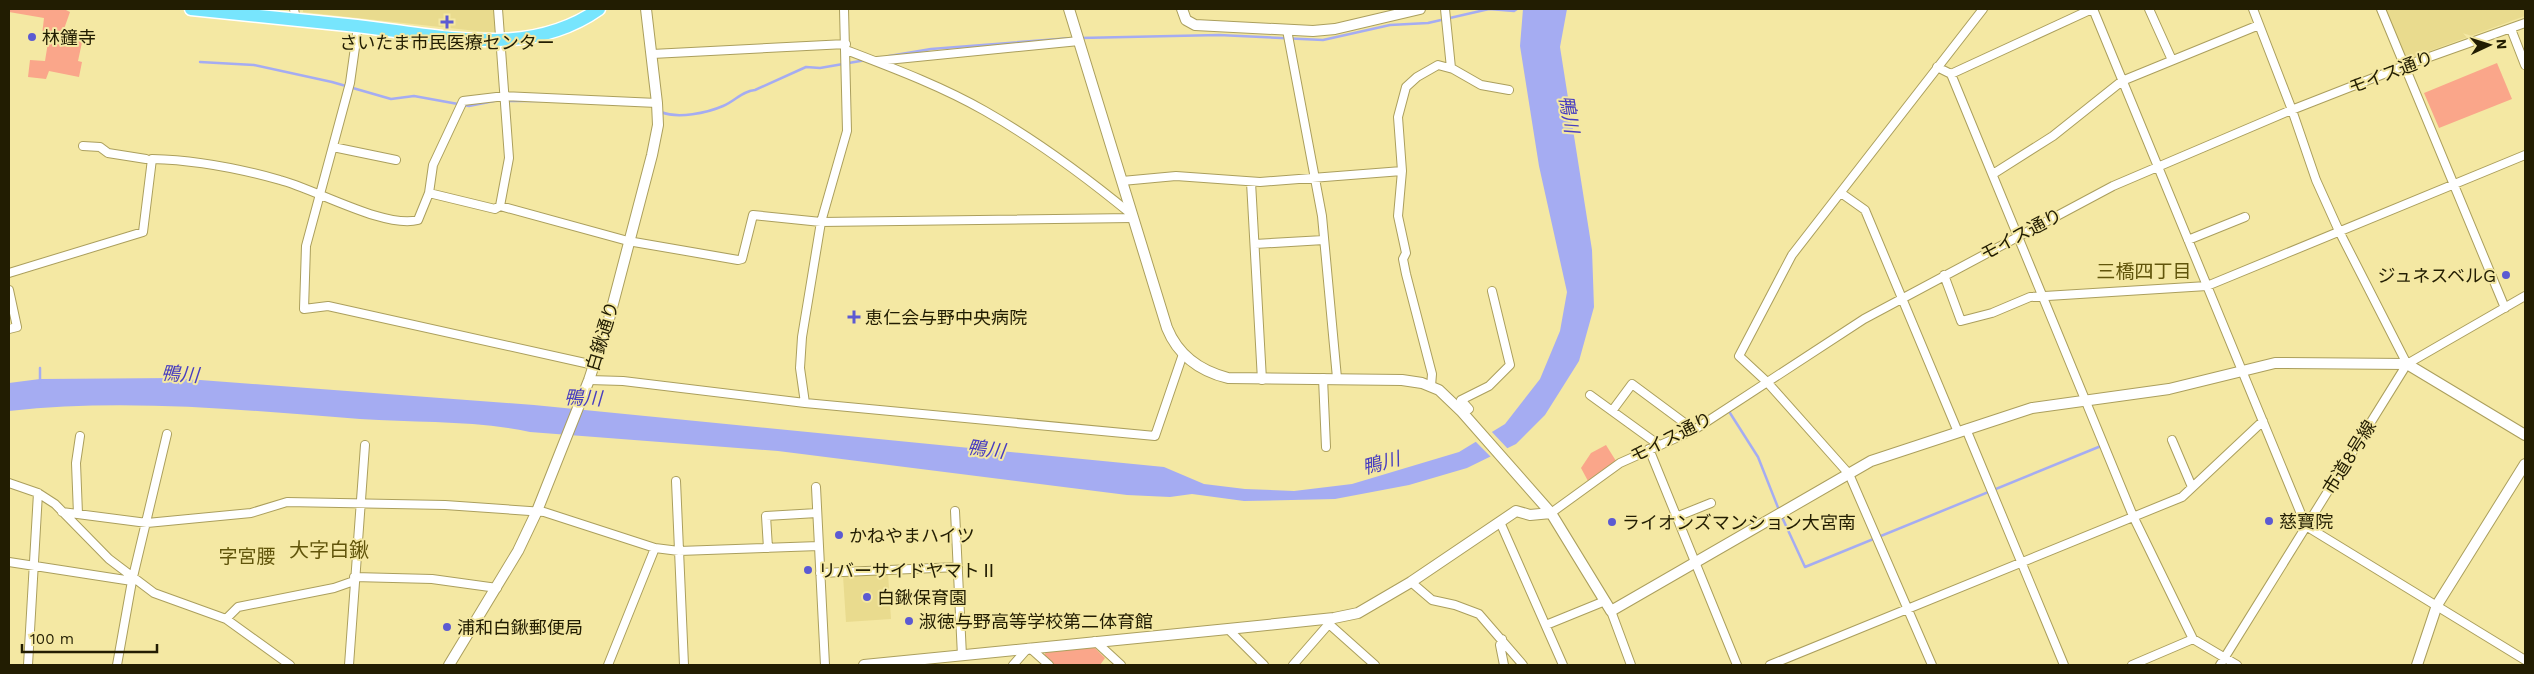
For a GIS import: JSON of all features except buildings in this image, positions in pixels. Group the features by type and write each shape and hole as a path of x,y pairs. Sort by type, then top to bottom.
{"main road":[{"path":"191,9 295,14 358,26 477,41 500,41 547,35 581,21 599,9"}],"street":[{"path":"498,9 509,158 500,206"},
{"name":"白鍬通り","path":"449,665 497,588 537,511 588,382 609,319 652,155 658,108 646,9"},
{"path":"804,403 800,354 821,222 846,131 844,9"},
{"path":"1069,9 1167,328 1172,340 1183,354 1204,369 1219,376 1262,380 1323,378 1402,380 1431,386 1468,412"},
{"path":"1182,9 1186,20 1195,25 1313,31 1335,29 1420,9"},
{"path":"1445,9 1451,68"},
{"path":"1932,665 1849,474 1768,382 1739,356 1792,255 1983,9"},
{"path":"1951,74 2093,9 2306,526 2525,660"},
{"path":"2150,9 2172,60"},
{"path":"2253,9 2292,110 2316,180 2339,231 2407,364"},
{"path":"2381,9 2505,308"},
{"name":"モイス通り","path":"1552,513 1620,463 1694,430 1864,319 2019,235 2157,166 2404,66 2525,23"},
{"path":"1993,174 2053,136 2122,81 2259,24"},
{"path":"358,26 350,83 306,246 304,309 328,306 594,365"},
{"path":"2511,29 2525,65"},
{"path":"1287,30 1315,180 1324,240 1338,378"},
{"path":"876,62 1079,41"},
{"path":"652,54 846,47 984,110 1042,148 1132,216"},
{"path":"1431,386 1432,374 1403,260 1406,253 1398,216 1402,172 1398,117 1406,87 1417,77 1438,65 1451,68 1480,86 1509,90"},
{"path":"1937,68 1951,74 2088,401 2133,516 2193,639 2237,665"},
{"path":"9,273 144,232 152,159 177,160 281,180 370,214 411,222 418,220 429,193 433,165 463,101 476,101 505,96 658,108"},
{"path":"83,146 100,146 108,153 146,159"},
{"path":"333,147 396,160"},
{"path":"1944,275 1961,321 1992,313 2030,298 2044,296 2207,286 2525,155"},
{"path":"1122,181 1176,176 1251,182 1315,180 1402,172"},
{"path":"1251,182 1262,380"},
{"path":"429,193 495,208 500,206 628,241 738,260 742,259 753,215 821,222 1132,216"},
{"path":"1841,193 1865,210 1902,298 2022,563 2064,665"},
{"path":"2188,240 2245,217"},
{"path":"1255,244 1324,240"},
{"path":"9,290 17,327 9,329"},
{"path":"1492,291 1510,365 1489,386 1462,400 1468,412 1552,513 1611,611 1631,665"},
{"name":"市道8号線","path":"2220,665 2407,364 2525,296"},
{"path":"588,382 623,381 804,403 1155,436 1183,354"},
{"path":"1611,611 1871,461 2024,410 2170,389 2275,363 2407,364 2525,435"},
{"path":"1323,378 1326,447"},
{"path":"1612,411 1632,384 1694,430"},
{"path":"1590,395 1659,445"},
{"path":"1770,665 2182,497 2263,421"},
{"path":"117,665 133,580 167,434"},
{"path":"78,514 76,463 80,436"},
{"path":"2172,440 2192,487"},
{"path":"349,665 359,503 365,445"},
{"path":"1649,449 1737,665"},
{"path":"2417,665 2437,605 2525,464"},
{"path":"676,480 684,665"},
{"path":"9,483 38,493 62,512 133,580 154,593 226,619 290,665"},
{"path":"816,487 825,665"},
{"path":"28,665 38,493"},
{"path":"62,512 147,523 251,513 287,502 359,503 537,511 655,548 679,551 819,546"},
{"path":"1676,517 1711,503"},
{"path":"955,511 962,656"},
{"path":"864,665 1095,641 1331,621 1358,613 1411,582 1516,512 1530,515 1552,513"},
{"path":"768,548 766,516 817,513"},
{"path":"1500,522 1563,665"},
{"path":"608,665 655,548"},
{"path":"9,562 33,564 87,576 133,580"},
{"path":"820,573 958,567"},
{"path":"226,619 238,608 334,588 354,579 432,579 497,588"},
{"path":"1411,582 1432,600 1455,604 1480,614 1523,665"},
{"path":"1546,625 1605,601"},
{"path":"1293,665 1331,621"},
{"path":"1331,621 1375,665"},
{"path":"1228,629 1264,665"},
{"path":"1502,639 1500,645 1504,665"},
{"path":"2132,665 2193,639"},
{"path":"1095,641 1121,665"},
{"path":"1013,665 1029,648"},
{"path":"1029,648 1049,665"}],"shaded area":[{"path":"9,9 64,9 70,12 64,29 84,33 78,61 82,62 79,77 49,71 46,79 28,77 30,60 45,61 49,36 42,35 44,18 9,12"},
{"name":"さいたま市民医療センター","path":"303,9 494,9 495,33 303,12"},
{"path":"2385,9 2525,9 2525,16 2405,60"},
{"path":"2497,63 2512,99 2439,128 2424,93"},
{"path":"1606,445 1616,461 1588,481 1581,468 1591,453"},
{"name":"白鍬保育園","path":"888,573 891,619 846,622 843,576"},
{"path":"1094,647 1105,658 1100,665 1053,665 1044,657 1046,651"}],"water":[{"name":"鴨川","path":"1523,9 1567,9 1560,47 1592,250 1594,307 1579,361 1545,415 1516,444 1467,468 1409,485 1335,499 1244,501 1192,494 1170,497 1127,495 778,451 530,432 488,425 141,405 53,407 9,411 9,383 40,379 174,378 534,405 1164,467 1204,484 1245,489 1294,491 1352,484 1459,452 1505,424 1540,379 1560,331 1567,292 1539,166 1520,46"}],"pier":[{"path":"1490,430 1509,450 1492,458 1474,440"}],"waterway":[{"path":"1080,38 1219,35 1323,40 1390,25 1428,23 1489,9 1514,11 1517,9"},
{"path":"889,56 931,49 1072,38"},
{"path":"661,112 684,115 709,111 727,104 746,92 755,90 806,67 820,68 866,60"},
{"path":"200,62 254,65 332,82 391,99 414,96 469,106 494,101"},
{"path":"507,101 542,101"},
{"path":"40,368 40,382"},
{"path":"1730,413 1758,457 1779,510"},
{"path":"1781,515 1805,567 2101,446"}],"place":[{"name":"さいたま市民医療センター","path":"447,22"},
{"name":"林鐘寺","path":"32,37"},
{"name":"ジュネスベルG","path":"2506,275"},
{"name":"恵仁会与野中央病院","path":"854,317"},
{"name":"慈寶院","path":"2269,521"},
{"name":"ライオンズマンション大宮南","path":"1612,522"},
{"name":"かねやまハイツ","path":"839,535"},
{"name":"リバーサイドヤマトⅡ","path":"808,570"},
{"name":"白鍬保育園","path":"867,597"},
{"name":"淑徳与野高等学校第二体育館","path":"909,621"},
{"name":"浦和白鍬郵便局","path":"447,627"}],"district":[{"name":"三橋四丁目","path":"2144,271"},
{"name":"大字白鍬","path":"329,550"},
{"name":"字宮腰","path":"247,556"}]}
